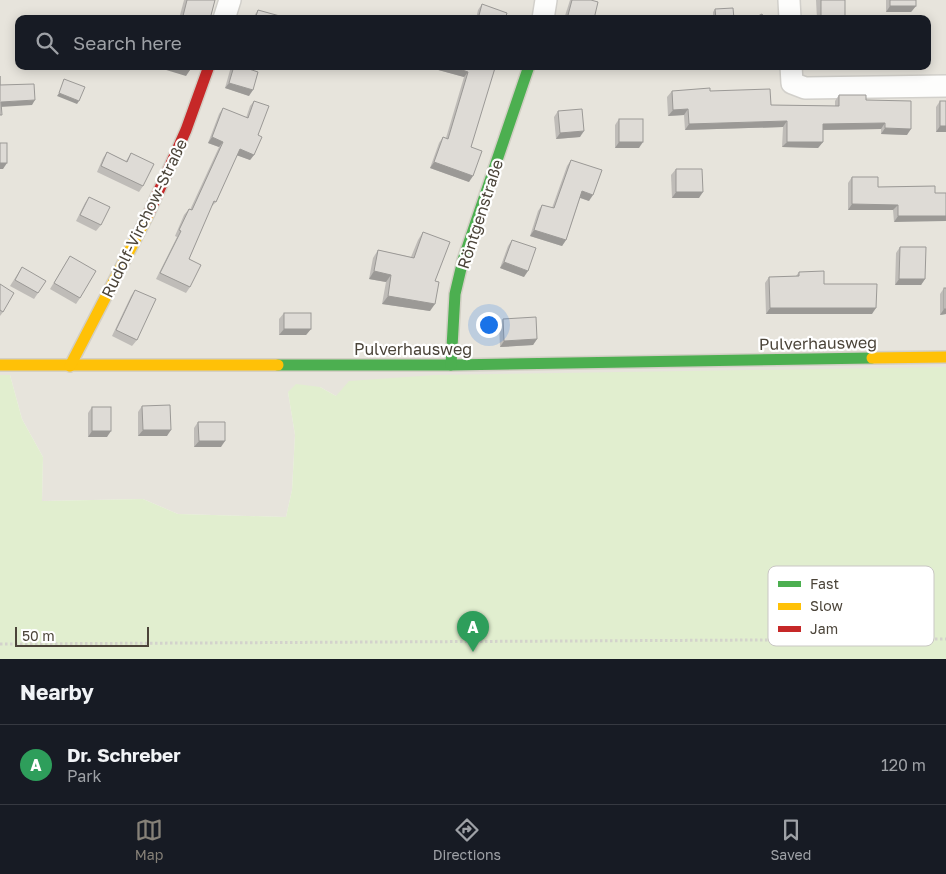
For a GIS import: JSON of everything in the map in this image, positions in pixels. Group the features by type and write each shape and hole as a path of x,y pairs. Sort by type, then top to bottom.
{"street":[{"path":"225,15 230,0"},
{"path":"544,15 546,0"},
{"path":"789,0 790,15"},
{"name":"Rudolf-Virchow-Straße","path":"70,366 156,199 186,130 208,70"},
{"name":"Röntgenstraße","path":"451,365 455,294 463,260 529,70"},
{"path":"791,70 792,84 805,88 946,86"},
{"name":"Pulverhausweg","path":"0,365 451,365 946,357"}],"path":[{"path":"0,644 768,640"}],"shaded area":[{"path":"0,0 946,0 946,367 336,396 320,387 288,392 295,435 292,490 286,517 178,514 143,499 42,501 43,457 22,419 10,375 0,375"}],"green space":[{"path":"946,367 946,659 0,659 0,375 10,375 22,419 43,457 42,501 143,499 178,514 286,517 292,490 295,435 288,392 296,384 320,387 336,396 349,381 435,375"}],"building":[{"path":"187,0 215,0 211,15 183,15"},
{"path":"572,0 598,2 595,15 568,15"},
{"path":"821,0 845,0 845,15 821,15"},
{"path":"890,0 916,0 916,6 890,6"},
{"path":"482,4 507,13 506,15 479,15"},
{"path":"733,8 734,15 716,15 715,9"},
{"path":"258,10 276,15 256,15"},
{"path":"233,70 252,70 258,72 253,90 229,83"},
{"path":"462,70 494,70 471,147 482,151 473,176 434,162 443,137 448,139 468,72"},
{"path":"64,79 85,87 79,101 59,93"},
{"path":"34,84 35,100 1,102 2,115 0,115 0,85"},
{"path":"710,88 710,91 770,89 771,105 839,106 839,95 866,95 866,100 911,101 911,129 885,128 885,123 823,124 823,142 787,142 787,121 689,124 688,109 673,110 672,91"},
{"path":"254,101 269,106 258,135 262,137 254,155 240,149 216,202 214,201 189,259 201,265 190,287 160,273 181,231 179,230 189,209 192,210 223,142 212,137 223,108 248,118"},
{"path":"940,101 946,101 946,126 940,126"},
{"path":"582,109 584,131 560,133 558,111"},
{"path":"619,119 643,119 643,142 619,142"},
{"path":"0,143 7,143 7,163 0,163"},
{"path":"107,152 127,162 131,153 154,164 143,186 101,166"},
{"path":"571,160 602,170 593,195 582,191 566,240 534,230 542,205 554,208"},
{"path":"676,169 702,169 703,192 676,192"},
{"path":"852,177 878,177 878,187 935,186 935,193 946,193 946,216 898,216 898,205 852,204"},
{"path":"89,197 110,207 101,225 80,215"},
{"path":"423,232 450,242 435,281 439,282 435,304 388,296 391,275 374,271 378,250 414,258"},
{"path":"512,240 536,248 528,271 504,262"},
{"path":"900,247 926,247 925,279 899,279"},
{"path":"70,256 96,271 80,298 54,283"},
{"path":"22,267 46,281 38,293 15,280"},
{"path":"824,271 824,284 877,284 876,308 770,308 769,277 799,276 799,272"},
{"path":"0,284 14,293 3,312 0,310"},
{"path":"944,288 946,288 946,309 944,309"},
{"path":"135,290 156,299 137,340 116,330"},
{"path":"284,313 311,313 311,329 284,329"},
{"path":"536,317 537,339 504,341 503,319"},
{"path":"170,405 171,430 143,430 142,406"},
{"path":"92,407 111,407 111,431 92,431"},
{"path":"198,422 225,422 225,441 199,441"}],"traffic: fast":[{"path":"451,365 455,294 463,260 528,70"},
{"path":"278,365 451,365 872,358"}],"traffic: slow":[{"path":"70,366 149,213"},
{"path":"872,358 946,357"},
{"path":"0,365 278,365"}],"traffic: jam":[{"path":"149,213 186,130 208,70"}],"place":[{"name":"Dr. Schreber","path":"473,652"}]}
